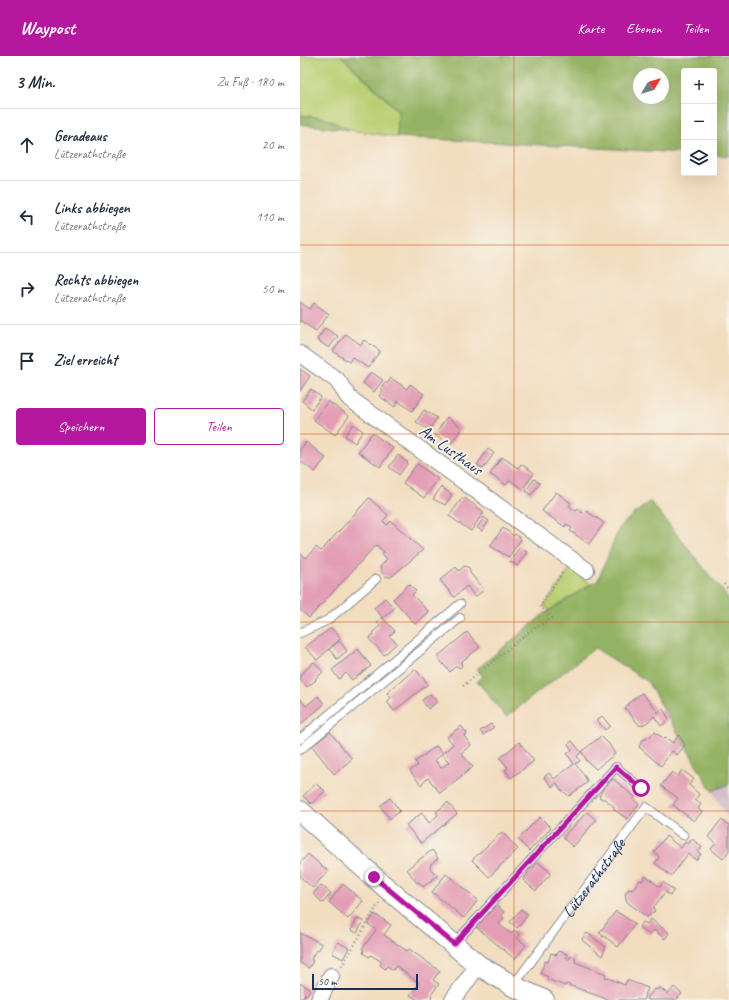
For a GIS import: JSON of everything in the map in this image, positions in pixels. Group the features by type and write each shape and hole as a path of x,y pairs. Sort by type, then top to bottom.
{"street":[{"name":"Am Lusthaus","path":"300,354 337,380 349,398 586,570"},
{"path":"300,811 374,877 478,965 513,986 544,1000"},
{"path":"453,1000 478,965"},
{"path":"319,1000 331,976"}],"lane":[{"path":"300,633 328,620 376,578"},
{"path":"300,738 460,604"},
{"path":"300,750 460,618"},
{"path":"454,944 616,767 641,788"},
{"name":"Lützerathstraße","path":"513,986 646,807 683,835"}],"path":[{"path":"463,686 530,630 552,618 540,606 572,560"},
{"path":"724,584 729,590"},
{"path":"331,976 342,967 380,901"}],"shaded area":[{"path":"729,784 729,817 726,815 712,791"}],"green space":[{"path":"300,56 341,56 398,111 397,137 350,130 324,118 300,115"},
{"path":"341,56 729,56 729,156 717,155 717,68 681,68 681,153 397,137 398,110"},
{"path":"300,115 324,118 350,130 300,124"},
{"path":"650,501 729,599 729,784 712,791 647,681 595,648 506,717 477,681 483,676 477,669 544,614 598,580 620,526"},
{"path":"571,568 591,584 550,610 544,606"}],"building":[{"path":"300,302 310,309 314,303 329,314 316,331 301,321 300,323"},
{"path":"325,328 338,336 329,348 317,340"},
{"path":"346,334 361,345 364,340 380,351 368,368 352,357 349,362 333,351"},
{"path":"300,369 310,376 300,391"},
{"path":"371,372 383,380 374,392 363,383"},
{"path":"391,378 407,389 410,384 424,394 412,411 398,401 395,407 379,396 383,390 381,388 385,382 387,384"},
{"path":"311,389 321,397 312,409 302,401"},
{"path":"328,401 349,416 335,435 314,420"},
{"path":"424,410 437,418 429,430 416,422"},
{"path":"447,417 462,428 450,445 435,435"},
{"path":"353,424 363,431 355,443 345,436"},
{"path":"372,433 393,448 380,467 358,452"},
{"path":"306,442 326,458 315,472 300,461 300,450"},
{"path":"488,449 494,453 483,469 477,465"},
{"path":"398,455 408,463 399,475 389,467"},
{"path":"502,457 518,468 521,464 534,473 523,489 510,480 506,485 490,474"},
{"path":"417,464 438,479 424,498 403,483"},
{"path":"534,479 540,483 531,495 526,491"},
{"path":"441,487 452,495 445,505 433,499"},
{"path":"556,492 571,503 569,506 576,511 578,508 582,513 585,510 604,523 589,544 570,531 572,528 566,524 565,527 542,511"},
{"path":"463,497 484,512 471,531 449,516"},
{"path":"369,498 388,515 383,521 387,525 391,521 423,550 391,577 389,577 385,576 381,571 380,567 387,559 382,554 384,552 376,545 309,618 300,610 300,553 306,558 316,547 321,551"},
{"path":"484,517 489,521 482,531 477,528"},
{"path":"503,528 521,539 509,557 490,546"},
{"path":"520,547 527,552 517,566 510,561"},
{"path":"464,566 470,569 470,573 484,590 475,597 467,586 454,597 440,580 456,567 459,571"},
{"path":"409,584 416,591 412,595 429,612 415,624 393,599"},
{"path":"385,598 394,608 383,618 374,608"},
{"path":"382,617 395,631 389,636 397,643 384,655 369,639 374,633 373,632 380,626 377,622"},
{"path":"331,628 341,638 317,660 305,647"},
{"path":"467,632 480,647 461,662 462,666 460,668 456,666 450,672 437,657"},
{"path":"339,641 347,651 337,659 329,649"},
{"path":"358,649 371,666 352,680 346,673 339,679 332,670"},
{"path":"314,662 323,672 307,687 300,679 300,675"},
{"path":"415,669 428,684 394,711 387,702 391,698 387,693"},
{"path":"642,693 658,713 663,709 669,719 661,726 654,716 648,722 640,726 625,708 631,701"},
{"path":"430,694 437,702 428,709 422,700"},
{"path":"318,696 324,704 300,725 300,699 306,706"},
{"path":"602,716 610,726 605,730 597,720"},
{"path":"491,724 494,727 483,735 480,731"},
{"path":"461,726 467,733 464,736 471,745 461,753 473,767 440,793 428,778 421,785 410,771 418,765 415,762 436,746 442,753 448,749 453,744 447,737","holes":["442,754 449,762 441,768 435,760"]},
{"path":"330,732 352,759 334,774 312,746"},
{"path":"654,732 673,743 679,735 685,745 677,755 672,751 661,766 639,747 642,740 646,739 648,736 650,737"},
{"path":"601,736 609,744 615,754 596,769 587,761 582,752 577,756 580,761 575,764 588,782 569,796 560,789 557,783 552,787 544,777 549,773 554,779 574,764 567,754 572,750 568,744 572,741 581,752"},
{"path":"519,742 534,761 511,778 505,770 508,768 500,758"},
{"path":"682,770 694,779 689,785 699,794 695,800 701,804 698,809 702,812 694,821 673,805 678,798 661,786 672,772 678,776"},
{"path":"613,779 635,797 633,799 639,804 628,819 614,810 614,807 605,799 599,797 603,789"},
{"path":"316,784 325,791 311,804 303,796"},
{"path":"390,798 400,811 390,819 380,806"},
{"path":"448,802 457,814 421,843 406,825 422,813 429,823 438,815 436,812"},
{"path":"587,812 596,820 573,847 563,838"},
{"path":"540,817 551,828 529,851 518,839"},
{"path":"721,820 729,825 729,851 723,859 711,849 716,843 708,837"},
{"path":"502,832 518,849 489,877 472,860"},
{"path":"666,836 681,848 685,842 688,844 692,839 702,847 698,852 701,854 696,860 688,854 671,876 655,863 659,858 654,852"},
{"path":"432,850 438,858 431,864 430,868 437,876 423,887 419,882 417,883 407,869"},
{"path":"308,854 328,871 313,888 300,877 300,863"},
{"path":"538,862 551,873 536,891 523,880 528,873 528,869 532,869"},
{"path":"446,874 478,900 464,918 432,892"},
{"path":"646,876 660,887 663,882 674,890 670,895 665,892 653,908 655,911 647,917 627,902 625,894 629,889 632,890 640,880 642,881"},
{"path":"343,884 363,901 348,919 329,902"},
{"path":"321,885 331,893 323,903 313,894"},
{"path":"495,904 504,912 501,916 504,918 499,924 511,934 514,930 520,935 517,938 526,945 515,959 476,927"},
{"path":"521,909 528,915 517,928 510,922"},
{"path":"616,911 635,924 618,947 604,936 602,937 603,936 599,933"},
{"path":"375,914 391,925 384,935 407,951 409,949 440,971 433,980 439,984 431,995 430,1000 418,1000 410,995 419,983 396,966 393,970 387,966 385,969 380,965 382,962 371,955 369,957 363,953 364,950 362,949 376,930 368,924"},
{"path":"357,919 363,921 357,933 351,930"},
{"path":"651,919 669,933 665,939 654,930 650,935 639,927 643,922 647,924"},
{"path":"300,933 322,944 318,951 316,950 313,955 311,960 313,961 309,968 300,963"},
{"path":"587,933 606,947 602,956 583,941 582,939"},
{"path":"338,942 349,948 343,959 332,953"},
{"path":"558,951 567,954 566,957 569,959 571,956 576,958 575,962 606,974 605,977 625,985 627,980 648,988 643,1000 609,1000 566,984 565,986 547,979 548,977 540,973 545,961 548,962 551,953 557,955"},
{"path":"300,983 310,989 302,1000 300,1000"},
{"path":"659,987 668,994 674,987 682,994 676,1000 648,1000 647,998 655,989 657,990"}],"route":[{"path":"374,877 454,944 616,767 641,788"}]}
